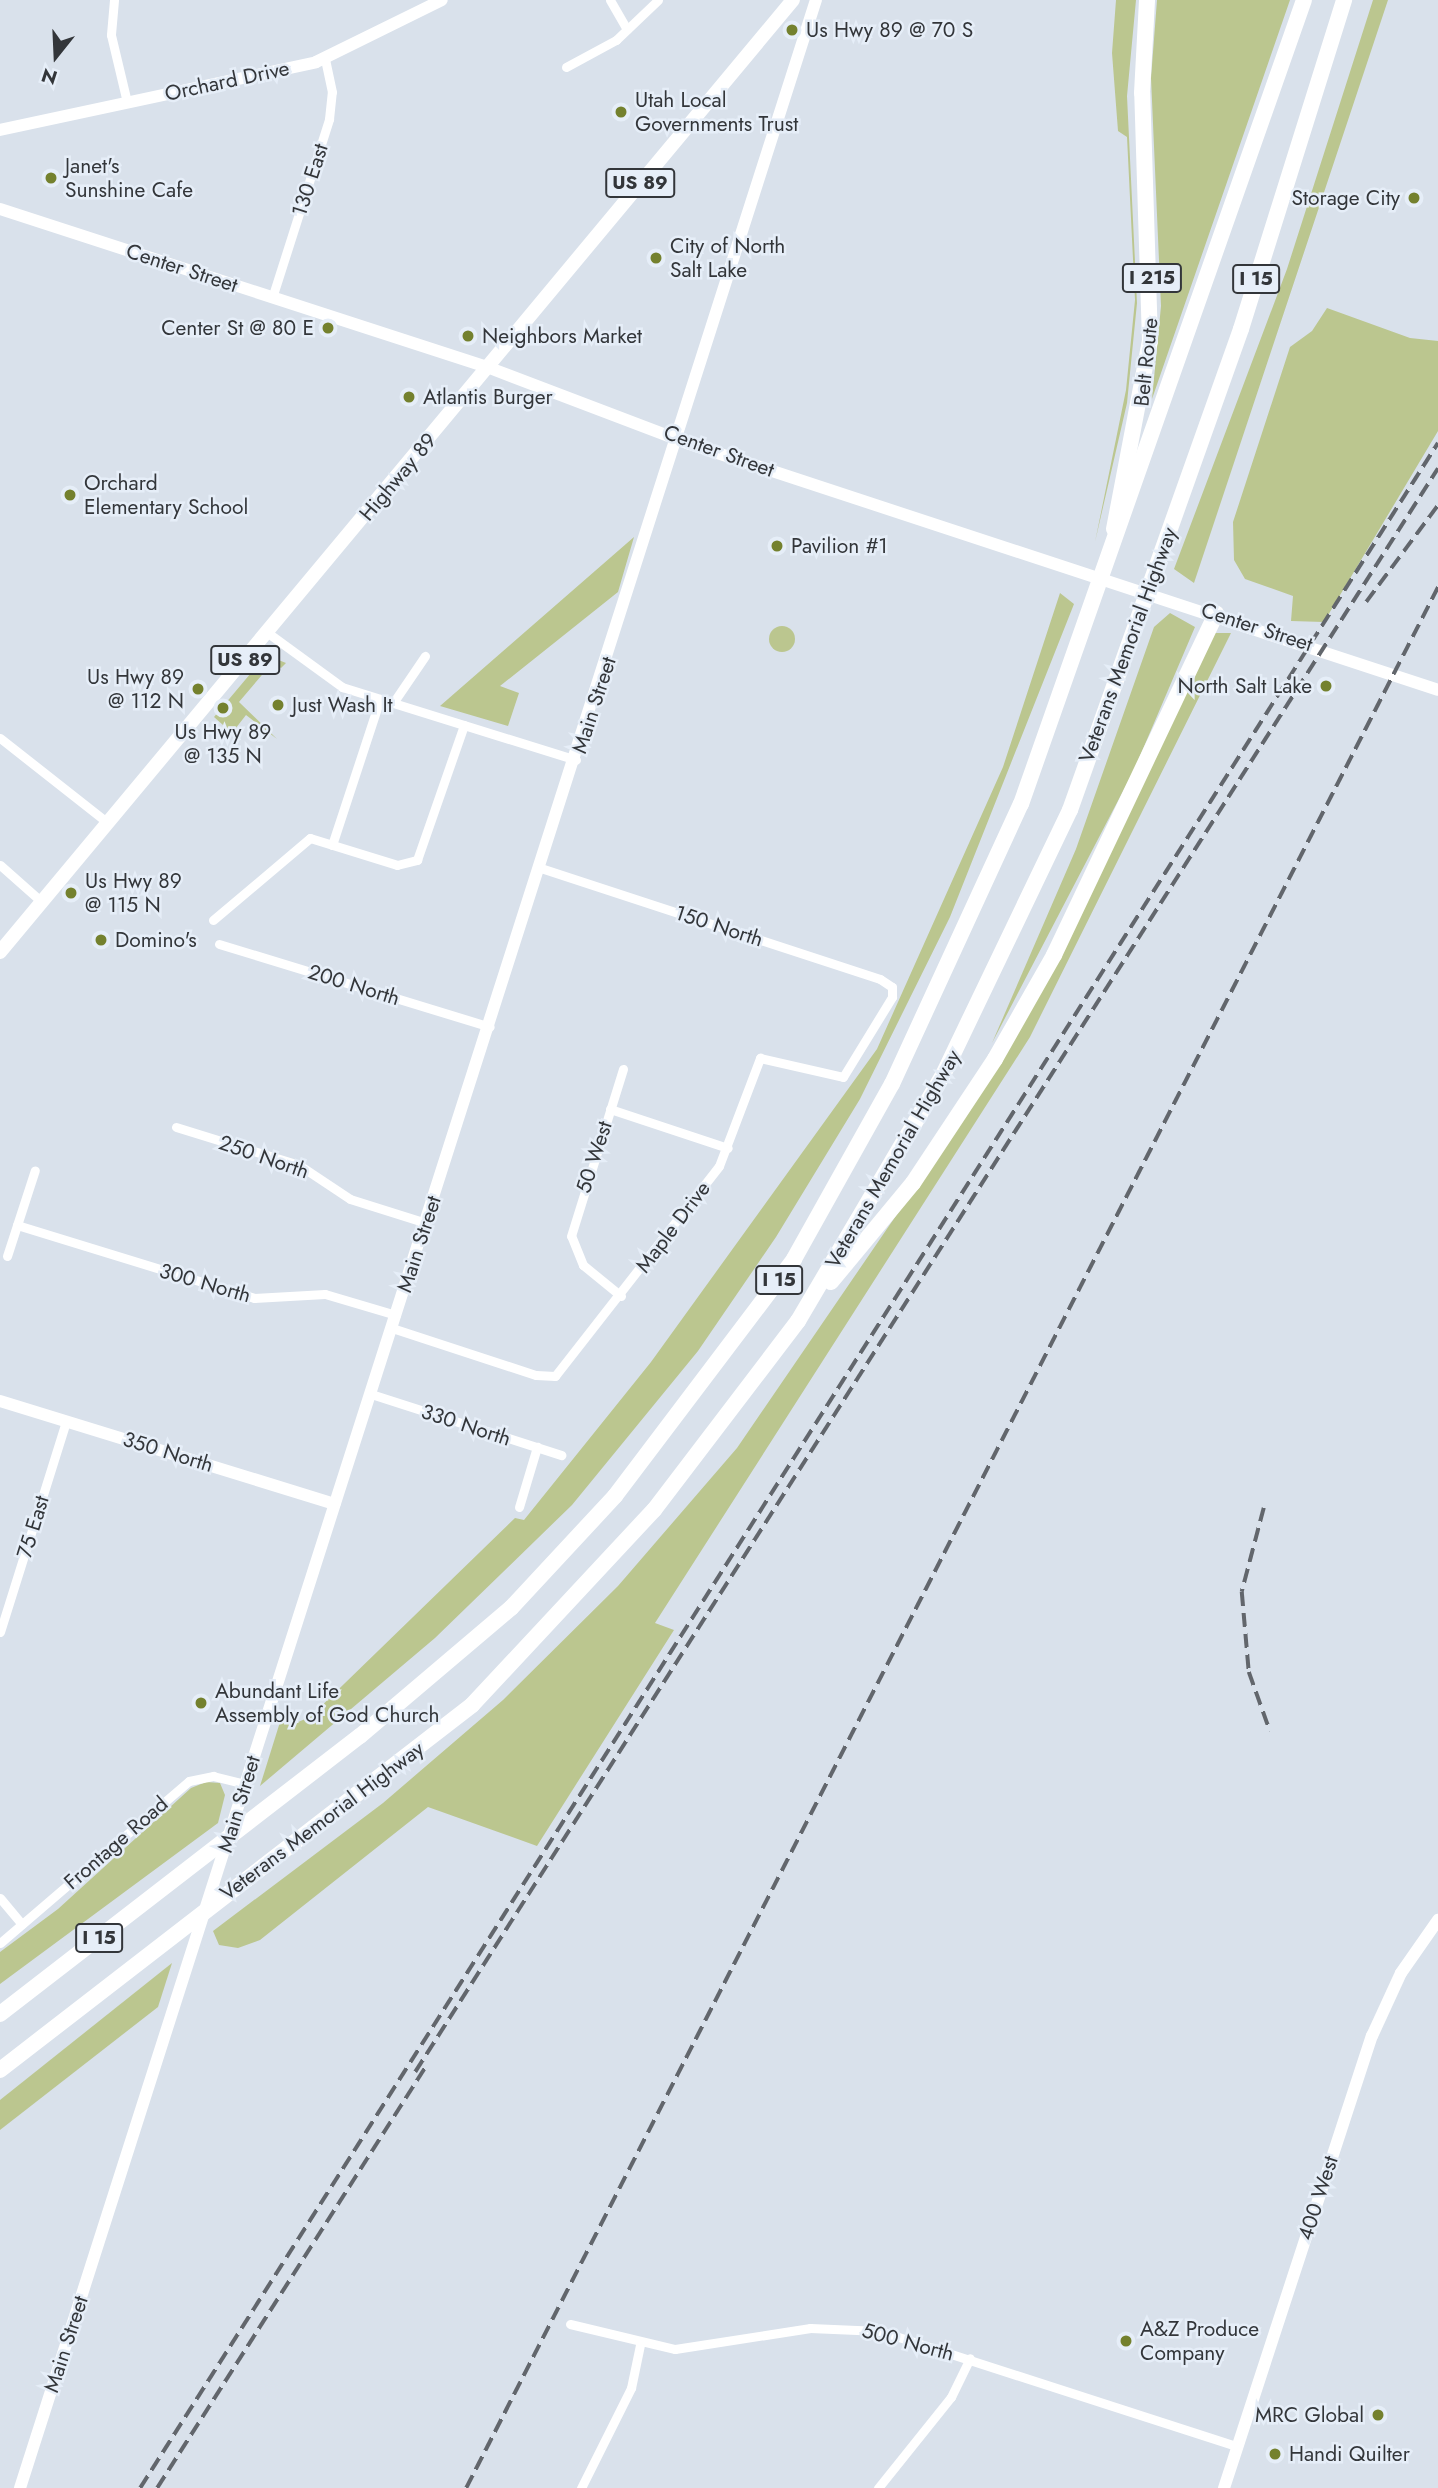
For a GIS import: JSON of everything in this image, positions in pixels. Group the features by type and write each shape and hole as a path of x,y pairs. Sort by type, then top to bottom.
{"highway":[{"name":"Belt Route","path":"1112,553 1150,341 1142,93 1147,0"},
{"name":"Veterans Memorial Highway","path":"0,2014 257,1815 511,1608 615,1496 737,1341 840,1185 977,910 1095,601 1304,0"},
{"name":"Veterans Memorial Highway","path":"0,2070 164,1940 472,1705 567,1610 798,1321 993,978 1069,810 1241,329 1344,0"},
{"path":"798,1321 913,1183 995,1059 1054,955 1216,614"}],"main road":[{"name":"Highway 89","path":"0,952 793,0"}],"street":[{"path":"114,0 111,34 127,103"},
{"name":"Orchard Drive","path":"0,130 325,60 442,0"},
{"path":"610,0 627,29"},
{"path":"566,67 627,29 658,0"},
{"name":"Main Street","path":"20,2488 576,760 816,0"},
{"name":"130 East","path":"272,298 329,119 332,92 325,60"},
{"name":"Center Street","path":"0,209 487,366 678,438 1216,614 1438,690"},
{"path":"268,633 325,678 380,699 576,760"},
{"path":"393,703 425,656"},
{"path":"332,845 380,699"},
{"path":"213,920 304,842 332,845 397,865 417,860 464,725"},
{"path":"0,738 108,823"},
{"path":"0,865 42,902"},
{"name":"150 North","path":"541,868 880,979 892,989 869,1043 840,1077 762,1056"},
{"name":"200 North","path":"219,944 490,1027"},
{"name":"Maple Drive","path":"551,1377 621,1296 728,1148 762,1056"},
{"name":"50 West","path":"621,1296 583,1265 572,1246 571,1227 623,1069"},
{"path":"610,1109 728,1148"},
{"name":"250 North","path":"176,1127 299,1165 349,1199 426,1223"},
{"path":"7,1256 35,1170"},
{"name":"300 North","path":"17,1225 254,1298 318,1293 551,1377"},
{"name":"330 North","path":"371,1394 561,1455"},
{"name":"350 North","path":"0,1401 335,1504"},
{"name":"75 East","path":"0,1632 66,1421"},
{"path":"519,1507 537,1447"},
{"name":"Frontage Road","path":"0,1943 188,1781 213,1776 245,1784"},
{"path":"0,1898 22,1924"},
{"name":"400 West","path":"1224,2488 1372,2036 1401,1973 1438,1920"},
{"name":"500 North","path":"569,2324 640,2345 704,2349 844,2326 970,2358 1237,2446"},
{"path":"581,2488 631,2388 640,2345"},
{"path":"878,2488 951,2397 970,2358"}],"green space":[{"path":"1116,0 1136,0 1127,96 1137,303 1127,403 1095,542 1126,390 1135,300 1127,137 1118,131 1112,53"},
{"path":"1157,0 1290,0 1152,399 1161,306 1151,78"},
{"path":"1373,0 1388,0 1194,583 1174,569 1287,269"},
{"path":"1327,308 1410,338 1438,341 1438,431 1324,622 1291,621 1293,596 1245,579 1234,560 1233,522 1290,347 1312,331"},
{"path":"634,537 618,592 500,686 519,693 508,726 440,706"},
{"path":"1060,593 1074,604 950,917 860,1099 776,1237 698,1351 572,1505 435,1638 260,1786 280,1722 291,1725 310,1717 515,1518 524,1520 651,1362 877,1049 1003,767"},
{"path":"1170,613 1195,627 1134,770 992,1043 1076,849 1154,627"},
{"path":"782,626 791,630 795,639 791,648 782,652 773,648 769,639 773,630"},
{"path":"1213,633 1231,633 1030,1037 655,1623 674,1630 537,1846 428,1807 260,1940 238,1948 219,1945 213,1931 383,1803 503,1700 618,1586 737,1448 956,1128"},
{"path":"266,655 286,663 281,668 273,662 239,702 277,739 246,715 232,733 214,717"},
{"path":"206,1782 220,1783 225,1795 218,1823 0,1984 0,1952 58,1909 191,1788"},
{"path":"172,1963 158,2007 0,2130 0,2100"}],"railway":[{"path":"140,2488 1438,443"},
{"path":"415,2072 1438,468"},
{"path":"1366,602 1438,505"},
{"path":"466,2488 1438,587"},
{"path":"1264,1508 1242,1592 1249,1672 1270,1731"},
{"path":"157,2488 426,2066"}],"place":[{"name":"Us Hwy 89 @ 70 S","path":"792,30"},
{"name":"Utah Local Governments Trust","path":"621,112"},
{"name":"Janet's Sunshine Cafe","path":"51,178"},
{"name":"Storage City","path":"1414,198"},
{"name":"City of North Salt Lake","path":"656,258"},
{"name":"Center St @ 80 E","path":"328,328"},
{"name":"Neighbors Market","path":"468,336"},
{"name":"Atlantis Burger","path":"409,397"},
{"name":"Orchard Elementary School","path":"70,495"},
{"name":"Pavilion #1","path":"777,546"},
{"name":"North Salt Lake","path":"1326,686"},
{"name":"Us Hwy 89 @ 112 N","path":"198,689"},
{"name":"Just Wash It","path":"278,705"},
{"name":"Us Hwy 89 @ 135 N","path":"223,708"},
{"name":"Us Hwy 89 @ 115 N","path":"71,893"},
{"name":"Domino's","path":"101,940"},
{"name":"Abundant Life Assembly of God Church","path":"201,1703"},
{"name":"A&Z Produce Company","path":"1126,2341"},
{"name":"MRC Global","path":"1378,2415"},
{"name":"Handi Quilter","path":"1275,2454"}]}
